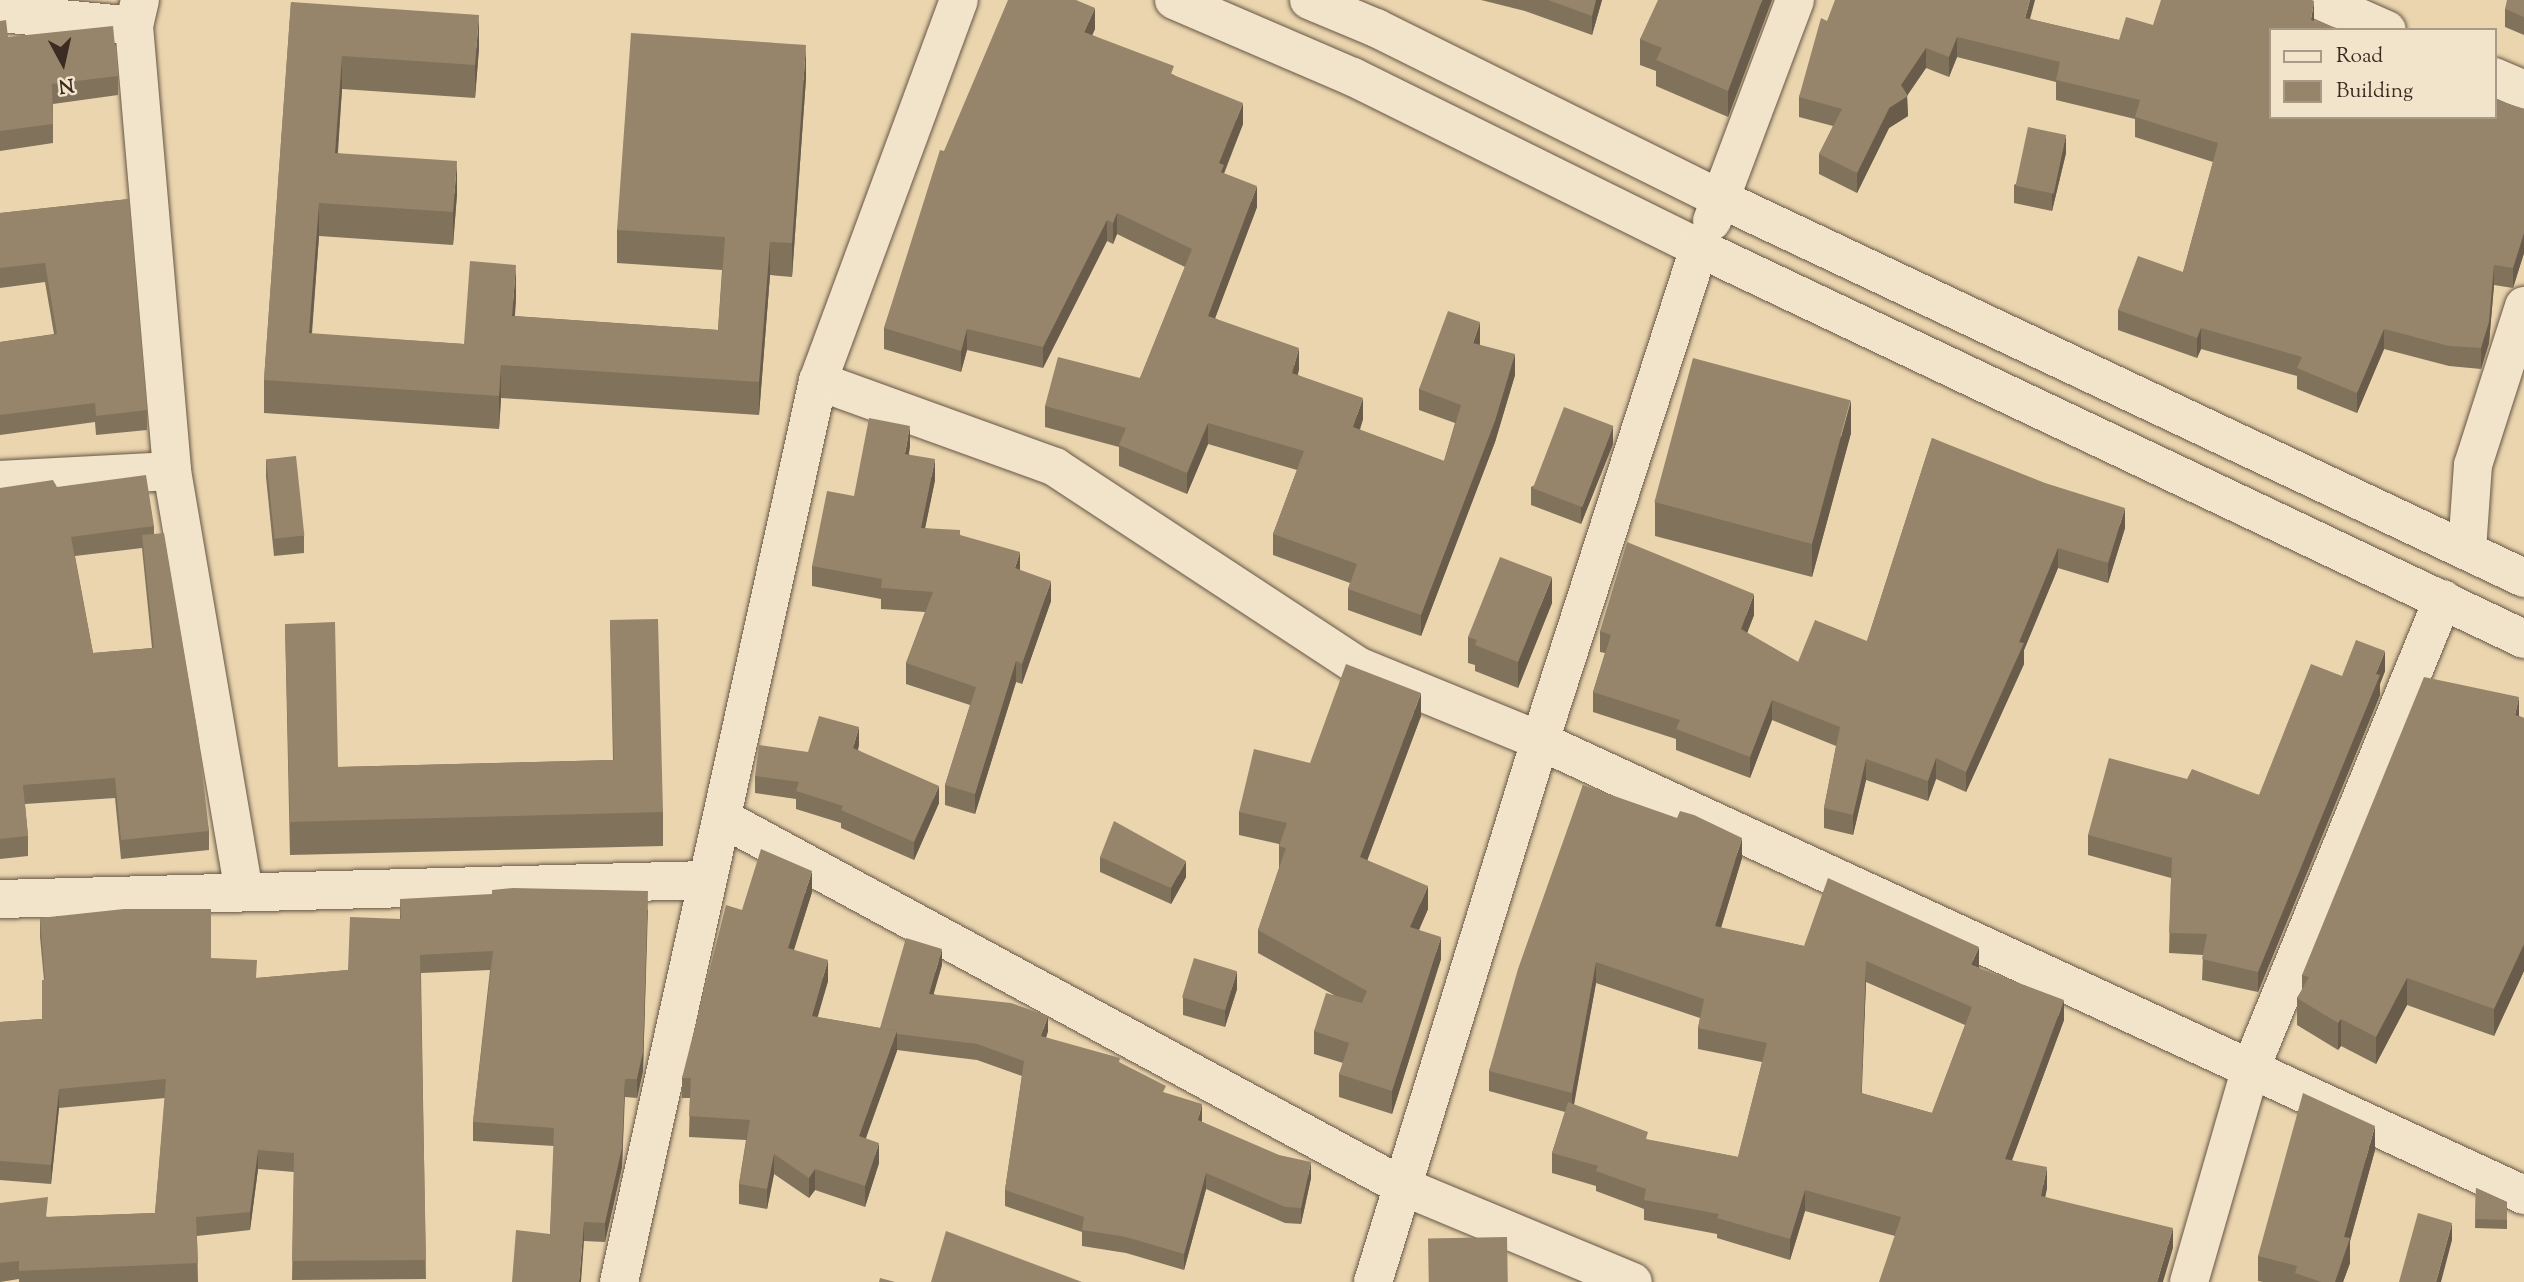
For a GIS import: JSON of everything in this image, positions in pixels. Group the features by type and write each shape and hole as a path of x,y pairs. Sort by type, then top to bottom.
{"street":[{"path":"619,1282 705,880 722,818 818,381 959,0"},
{"path":"1174,0 1353,77 1699,248 2524,639"},
{"path":"1309,0 1376,28 1723,200 2524,578"},
{"path":"1373,1282 1540,741 1699,248 1723,200 1795,0"},
{"path":"2319,0 2382,28"},
{"path":"0,13 137,13 173,471 244,891"},
{"path":"2496,78 2524,90"},
{"path":"2467,550 2473,465 2524,306"},
{"path":"818,381 1055,467 1360,667 1540,741 2524,1195"},
{"path":"0,481 173,471"},
{"path":"2189,1282 2250,1070 2443,599"},
{"path":"722,818 1402,1186 1633,1282"},
{"path":"0,899 705,880"}],"building":[{"path":"1008,0 1076,0 1095,8 1084,32 1174,66 1171,74 1243,103 1219,163 1224,165 1221,172 1257,186 1208,316 1299,348 1292,373 1363,398 1353,427 1444,461 1461,405 1419,389 1448,311 1480,322 1473,343 1515,354 1495,421 1421,615 1348,589 1357,564 1273,534 1304,451 1208,423 1187,473 1119,445 1126,428 1045,406 1058,357 1140,378 1192,249 1117,213 1113,223 1107,220 1043,347 967,329 961,351 884,328 940,150 944,151"},
{"path":"1548,0 1596,0 1592,16"},
{"path":"1658,0 1762,0 1728,91 1656,60 1662,48 1640,39"},
{"path":"1835,0 2030,0 2025,18 2119,40 2126,17 2153,25 2161,0 2314,1 2311,20 2337,28 2268,28 2268,119 2496,119 2496,100 2524,109 2524,233 2513,268 2494,265 2489,322 2481,348 2449,346 2384,329 2357,393 2297,368 2302,357 2201,328 2197,338 2118,310 2138,256 2183,272 2218,143 2135,117 2140,100 2056,80 2060,62 1957,37 1949,57 1926,48 1901,85 1908,96 1889,108 1857,173 1819,154 1842,109 1799,97 1821,18 1827,21"},
{"path":"2507,0 2524,0 2524,17 2505,9"},
{"path":"291,2 479,15 475,65 342,56 335,153 457,161 453,212 319,203 309,333 464,344 470,261 516,265 512,316 718,330 725,237 617,230 631,33 806,45 792,243 770,242 759,382 501,365 499,396 264,380"},
{"path":"6,20 8,37 113,26 118,76 52,84 53,124 0,131 0,21"},
{"path":"2028,127 2066,135 2054,194 2016,186"},
{"path":"129,199 147,410 96,416 95,403 0,415 0,342 57,334 45,263 0,268 0,213"},
{"path":"1693,358 1850,400 1812,544 1654,502"},
{"path":"1564,407 1613,426 1582,507 1533,488"},
{"path":"869,418 910,426 905,454 935,459 921,528 960,530 960,535 1020,552 1015,568 1051,581 1022,664 1016,661 975,794 945,785 976,687 906,663 933,592 881,588 882,579 812,566 827,491 854,496"},
{"path":"1932,438 2045,483 2125,508 2108,563 2058,548 2019,642 2024,643 1966,772 1936,758 1928,781 1866,759 1853,815 1824,808 1840,727 1772,700 1750,757 1676,729 1680,720 1593,692 1611,635 1600,631 1627,542 1754,594 1741,629 1798,662 1815,620 1867,641"},
{"path":"296,456 304,536 275,539 266,459"},
{"path":"146,475 154,526 71,537 93,653 154,648 142,535 164,533 198,734 209,831 121,840 115,778 23,785 28,836 0,839 0,488 53,480 57,487"},
{"path":"1500,557 1552,577 1518,662 1475,645 1477,640 1468,637"},
{"path":"658,619 663,812 290,822 285,624 335,622 338,767 614,760 610,620"},
{"path":"2356,640 2385,651 2376,674 2380,675 2258,972 2202,959 2207,934 2169,933 2172,858 2088,835 2109,758 2187,779 2192,769 2259,795 2311,664 2342,676"},
{"path":"1346,664 1421,693 1360,857 1428,886 1410,927 1441,937 1392,1091 1339,1074 1349,1043 1314,1031 1326,993 1362,1003 1367,991 1258,930 1286,848 1279,846 1287,823 1239,812 1254,749 1310,763"},
{"path":"2424,677 2519,697 2515,715 2524,718 2524,944 2494,1009 2407,978 2376,1037 2341,1019 2338,1023 2297,998 2309,977 2302,975"},
{"path":"819,716 859,727 853,748 939,786 914,842 841,810 843,806 796,791 799,782 755,776 759,745 808,752"},
{"path":"1583,785 1677,818 1680,811 1694,815 1742,838 1715,926 1804,946 1828,878 1979,947 1971,965 2064,1000 2005,1159 2047,1167 2041,1196 2173,1228 2157,1282 1879,1282 1901,1217 1805,1190 1790,1239 1717,1218 1719,1214 1644,1200 1646,1189 1596,1171 1598,1166 1552,1153 1568,1102 1648,1132 1646,1139 1738,1157 1767,1043 1698,1028 1704,999 1596,962 1572,1093 1489,1071 1518,969","holes":["1866,961 1972,1007 1932,1113 1861,1093"]},
{"path":"1114,821 1186,861 1171,888 1100,857"},
{"path":"761,849 812,871 788,948 828,960 812,1016 897,1031 859,1136 879,1143 865,1186 815,1169 809,1178 774,1154 767,1189 739,1184 750,1120 689,1116 691,1078 682,1078 726,905 742,910"},
{"path":"513,888 648,891 643,1052 637,1079 625,1079 622,1148 605,1223 584,1222 579,1282 512,1282 516,1230 550,1234 554,1128 473,1122 493,951 420,955 426,1260 292,1261 294,1153 258,1150 250,1212 196,1217 198,1263 19,1271 19,1261 0,1263 0,1203 48,1197 46,1217 155,1213 166,1079 59,1089 51,1165 0,1161 0,1022 42,1019 42,980 45,980 40,918 124,909 211,909 211,958 257,960 256,978 348,970 350,917 401,919 400,899 492,894 492,890"},
{"path":"906,938 942,949 929,994 1011,1003 1048,1016 1041,1036 1120,1058 1119,1062 1166,1086 1163,1092 1202,1104 1198,1120 1279,1155 1311,1162 1301,1208 1285,1207 1206,1173 1184,1254 1126,1237 1082,1230 1084,1217 1005,1190 1024,1061 977,1044 897,1034 897,1031 880,1028"},
{"path":"1194,958 1237,971 1225,1010 1182,997"},
{"path":"2303,1093 2375,1126 2344,1237 2350,1238 2335,1282 2321,1282 2295,1273 2297,1266 2258,1256"},
{"path":"2476,1188 2507,1202 2507,1220 2475,1219"},
{"path":"2418,1213 2452,1223 2436,1282 2399,1282"},
{"path":"946,1231 1082,1282 931,1282"},
{"path":"1507,1237 1508,1282 1429,1282 1428,1238"},
{"path":"880,1278 895,1282 879,1282"}]}
